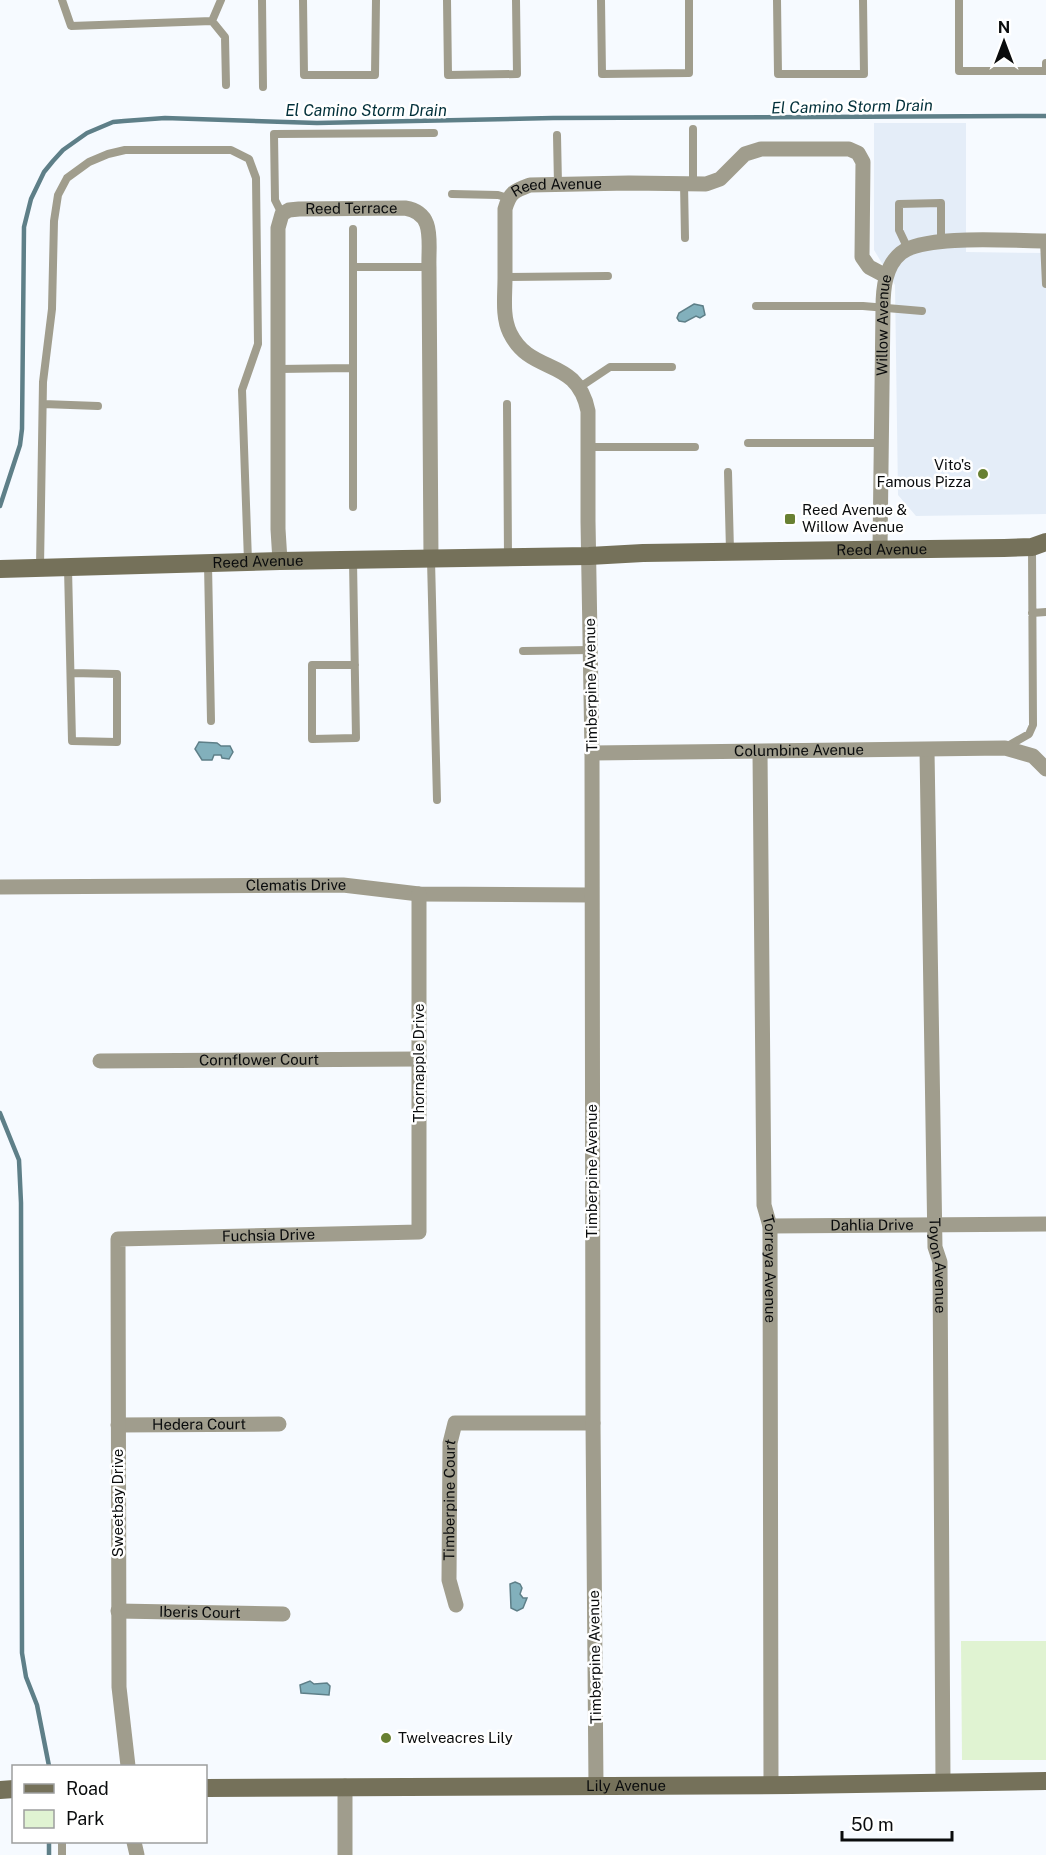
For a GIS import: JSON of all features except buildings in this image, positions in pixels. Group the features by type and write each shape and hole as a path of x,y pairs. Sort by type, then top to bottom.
{"main road":[{"name":"Reed Avenue","path":"0,568 880,549 1041,548"},
{"name":"Lily Avenue","path":"207,1788 1046,1781"}],"street":[{"name":"Reed Avenue","path":"580,387 568,376 534,360 519,347 509,332 505,311 505,209 508,198 515,190 530,185 706,184 720,179 745,154 761,149 849,149 858,153 862,162 862,257 869,267 886,276"},
{"name":"Reed Terrace","path":"282,214 289,210 299,209 405,207 414,209 426,219 429,267 431,558"},
{"path":"280,561 278,529 278,228 282,214"},
{"path":"908,249 916,245 941,242 1045,241"},
{"name":"Willow Avenue","path":"880,549 883,308 886,276 892,263 908,249"},
{"path":"580,387 588,411 588,556"},
{"name":"Timberpine Avenue","path":"588,556 592,753 596,1785"},
{"name":"Columbine Avenue","path":"592,753 1005,748 1033,756 1046,770"},
{"name":"Toyon Avenue","path":"927,750 934,1224 935,1247 940,1262 943,1782"},
{"name":"Torreya Avenue","path":"760,752 764,1205 770,1226 771,1785"},
{"name":"Clematis Drive","path":"0,887 343,885 419,894 591,895"},
{"name":"Thornapple Drive","path":"419,894 419,1232"},
{"name":"Cornflower Court","path":"100,1061 418,1059"},
{"name":"Dahlia Drive","path":"770,1226 1046,1224"},
{"name":"Fuchsia Drive","path":"118,1239 419,1232"},
{"name":"Sweetbay Drive","path":"118,1239 119,1687 128,1765"},
{"name":"Timberpine Court","path":"456,1605 449,1580 450,1443 455,1424 593,1423"},
{"name":"Hedera Court","path":"118,1425 279,1424"},
{"name":"Iberis Court","path":"118,1611 283,1614"},
{"path":"345,1786 345,1855"}],"lane":[{"path":"62,0 71,26 212,21"},
{"path":"212,21 221,0"},
{"path":"262,0 263,87"},
{"path":"303,0 304,75 340,76 375,75 376,0"},
{"path":"447,0 448,75 517,74 516,0"},
{"path":"601,0 602,74 689,73 689,0"},
{"path":"777,0 778,74 864,74 863,0"},
{"path":"959,0 960,71 1002,73 1046,71 1046,63"},
{"path":"212,21 225,37 226,85"},
{"path":"685,238 693,129"},
{"path":"282,214 275,200 274,134 435,133"},
{"path":"557,135 558,185"},
{"path":"40,567 43,382 52,309 54,221 58,195 67,177 89,162 125,150 231,150 249,159 256,178 258,344 242,390 248,562"},
{"path":"452,194 498,195 508,198"},
{"path":"908,249 899,230 899,204 941,203 941,242"},
{"path":"352,229 353,507"},
{"path":"1045,241 1046,284"},
{"path":"352,267 429,267"},
{"path":"505,277 608,276"},
{"path":"756,306 863,306 921,311"},
{"path":"580,387 610,367 672,367"},
{"path":"278,369 353,368"},
{"path":"42,404 98,406"},
{"path":"507,404 508,557"},
{"path":"748,443 881,443"},
{"path":"588,447 695,447"},
{"path":"728,472 730,552"},
{"path":"1005,748 1029,734 1032,725 1032,613 1041,548"},
{"path":"431,558 437,800"},
{"path":"352,560 355,665 356,738 312,739 312,665 355,665"},
{"path":"208,563 211,721"},
{"path":"68,567 72,741 117,742 117,674 72,674"},
{"path":"1032,613 1046,612"},
{"path":"522,651 590,650"}],"shaded area":[{"path":"874,123 966,123 966,252 1046,253 1046,514 916,516 898,495 895,285 874,250"}],"green space":[{"path":"961,1641 1046,1641 1046,1760 962,1760"}],"water":[{"path":"694,304 703,306 705,315 700,318 696,316 685,322 679,321 677,318 679,313"},
{"path":"199,742 230,746 233,752 229,759 222,758 221,755 214,755 212,760 202,760 195,749"},
{"path":"515,1582 522,1588 520,1594 523,1598 527,1598 523,1608 517,1611 511,1608 510,1584"},
{"path":"310,1681 314,1684 327,1683 330,1686 329,1695 301,1693 300,1685"}],"waterway":[{"name":"El Camino Storm Drain","path":"0,506 20,445 22,429 24,227 31,199 44,172 63,150 87,133 113,122 165,118 317,123 553,118 1046,116"},
{"name":"El Camino Storm Drain","path":"0,1113 19,1160 21,1203 22,1653 26,1677 37,1705 49,1765"},
{"name":"El Camino Storm Drain","path":"49,1843 49,1855"}],"place":[{"name":"Vito's Famous Pizza","path":"983,474"},
{"name":"Reed Avenue & Willow Avenue","path":"790,519"},
{"name":"Twelveacres Lily","path":"386,1738"}]}
